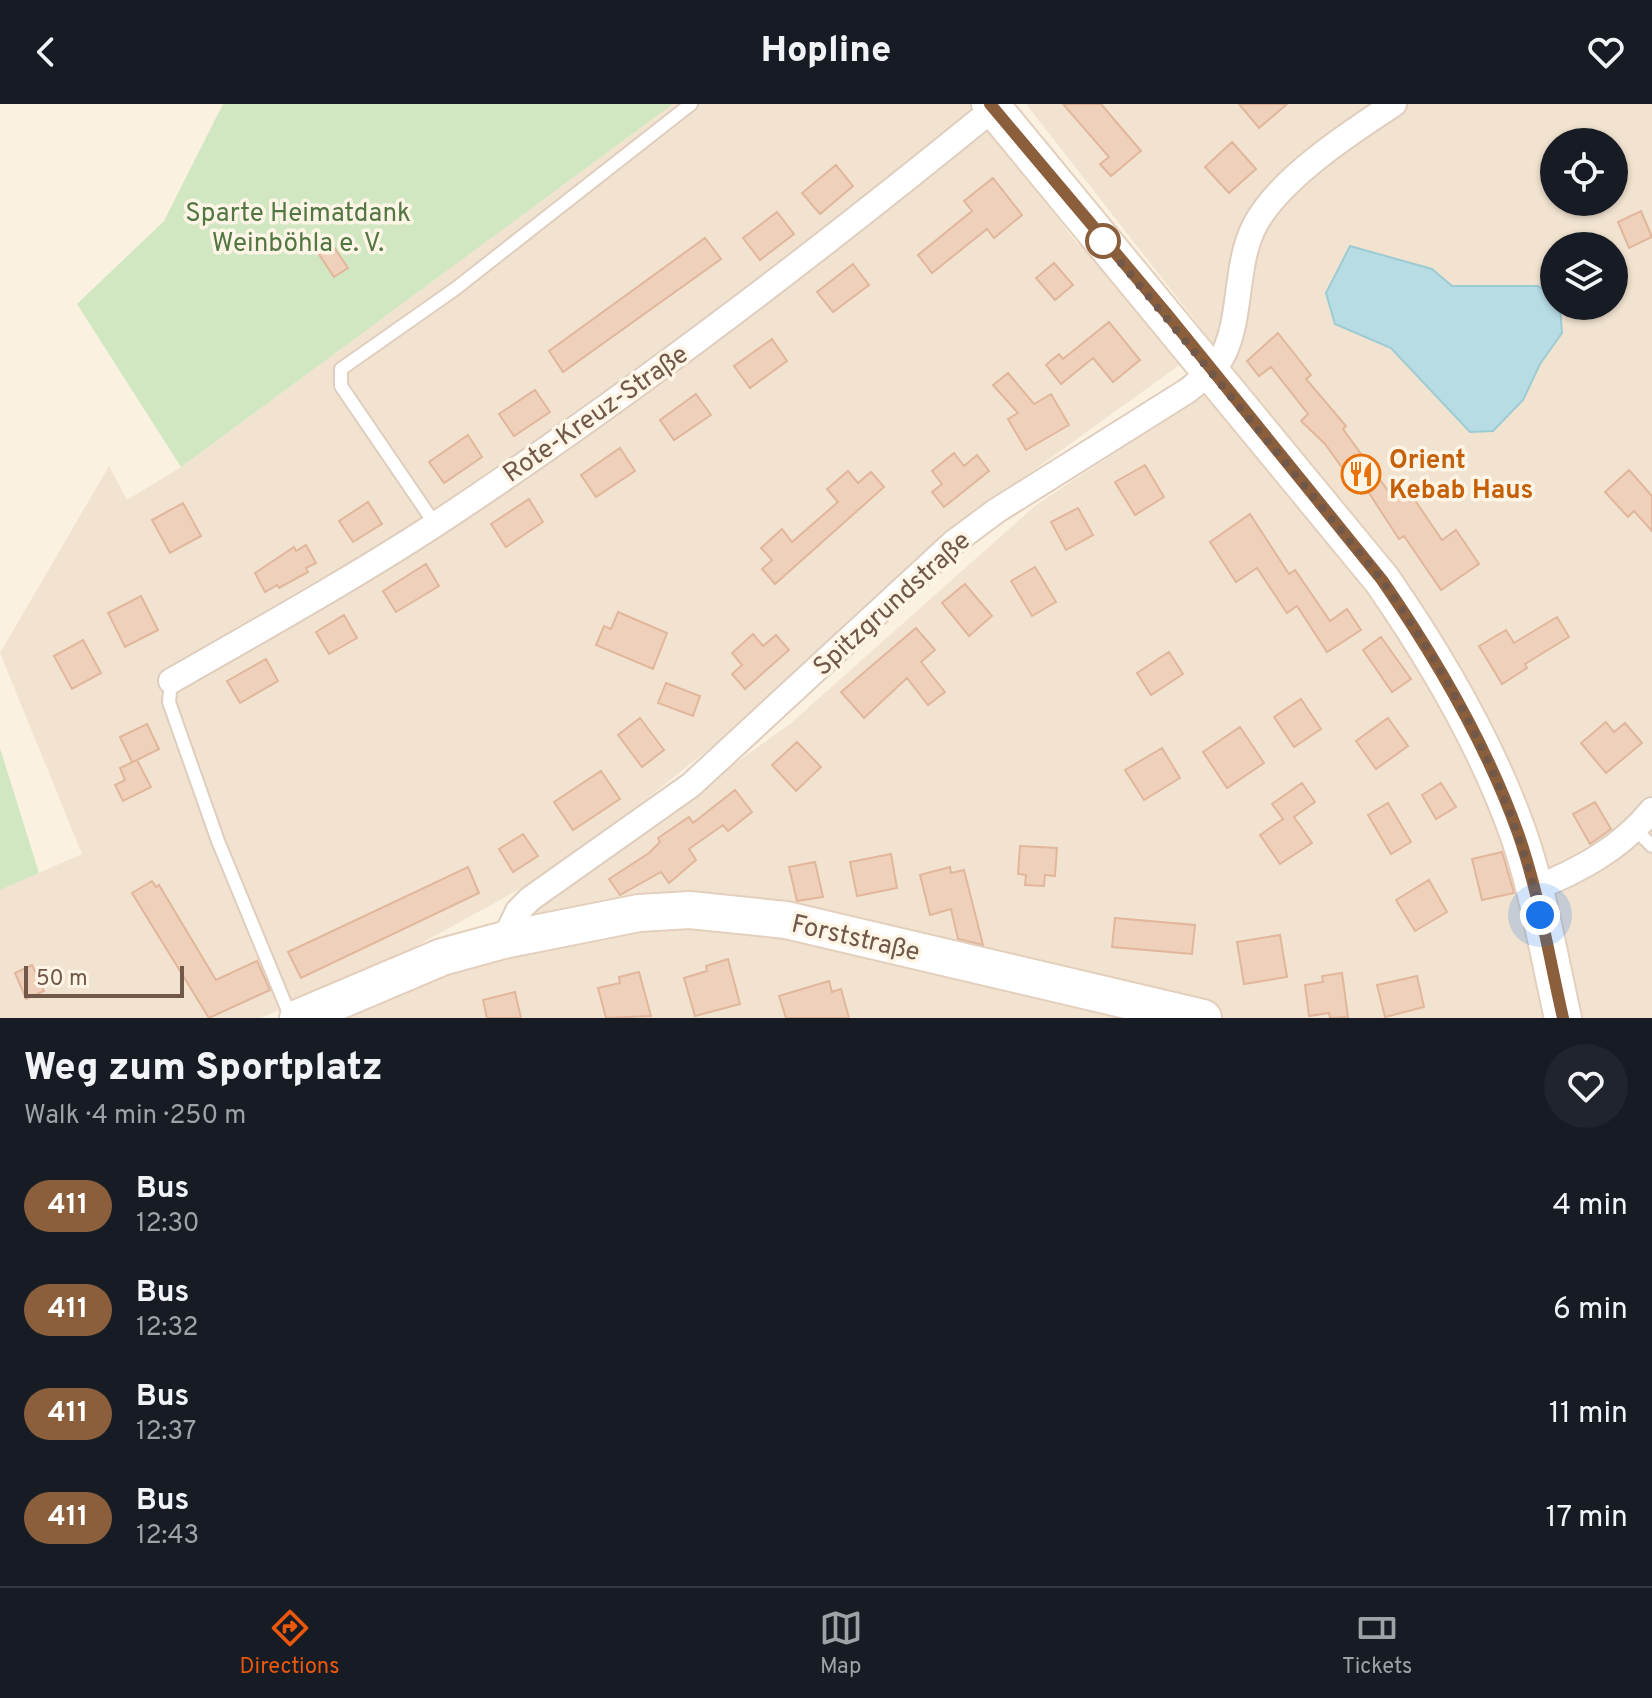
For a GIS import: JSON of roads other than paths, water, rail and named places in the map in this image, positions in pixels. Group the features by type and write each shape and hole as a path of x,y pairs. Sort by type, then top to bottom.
{"street":[{"name":"Spitzgrundstraße","path":"504,940 518,911 530,899 691,785 953,543 996,511 1187,391 1210,372 1225,351 1247,247 1260,217 1324,151 1394,104"},
{"name":"Rote-Kreuz-Straße","path":"171,681 435,524 616,400 806,261 992,106"},
{"path":"992,106 1167,314 1210,372 1382,580 1405,613 1456,699 1500,785 1534,889 1563,1018"},
{"path":"1534,889 1568,875 1625,841 1644,838 1652,810"},
{"name":"Forststraße","path":"504,940 639,913 716,911 786,920 1203,1018"},
{"path":"298,1018 442,957 504,940"}],"lane":[{"path":"435,524 341,386 341,369 455,289 691,104"},
{"path":"171,681 169,702 213,826 291,1018"}],"water":[{"path":"1350,246 1432,269 1452,286 1538,286 1540,320 1561,320 1562,333 1540,364 1523,400 1493,431 1470,432 1391,348 1335,324 1326,293"}],"place":[{"name":"Orient Kebab Haus","path":"1361,474"}],"park label":[{"name":"Sparte Heimatdank Weinböhla e. V.","path":"298,227"}]}
